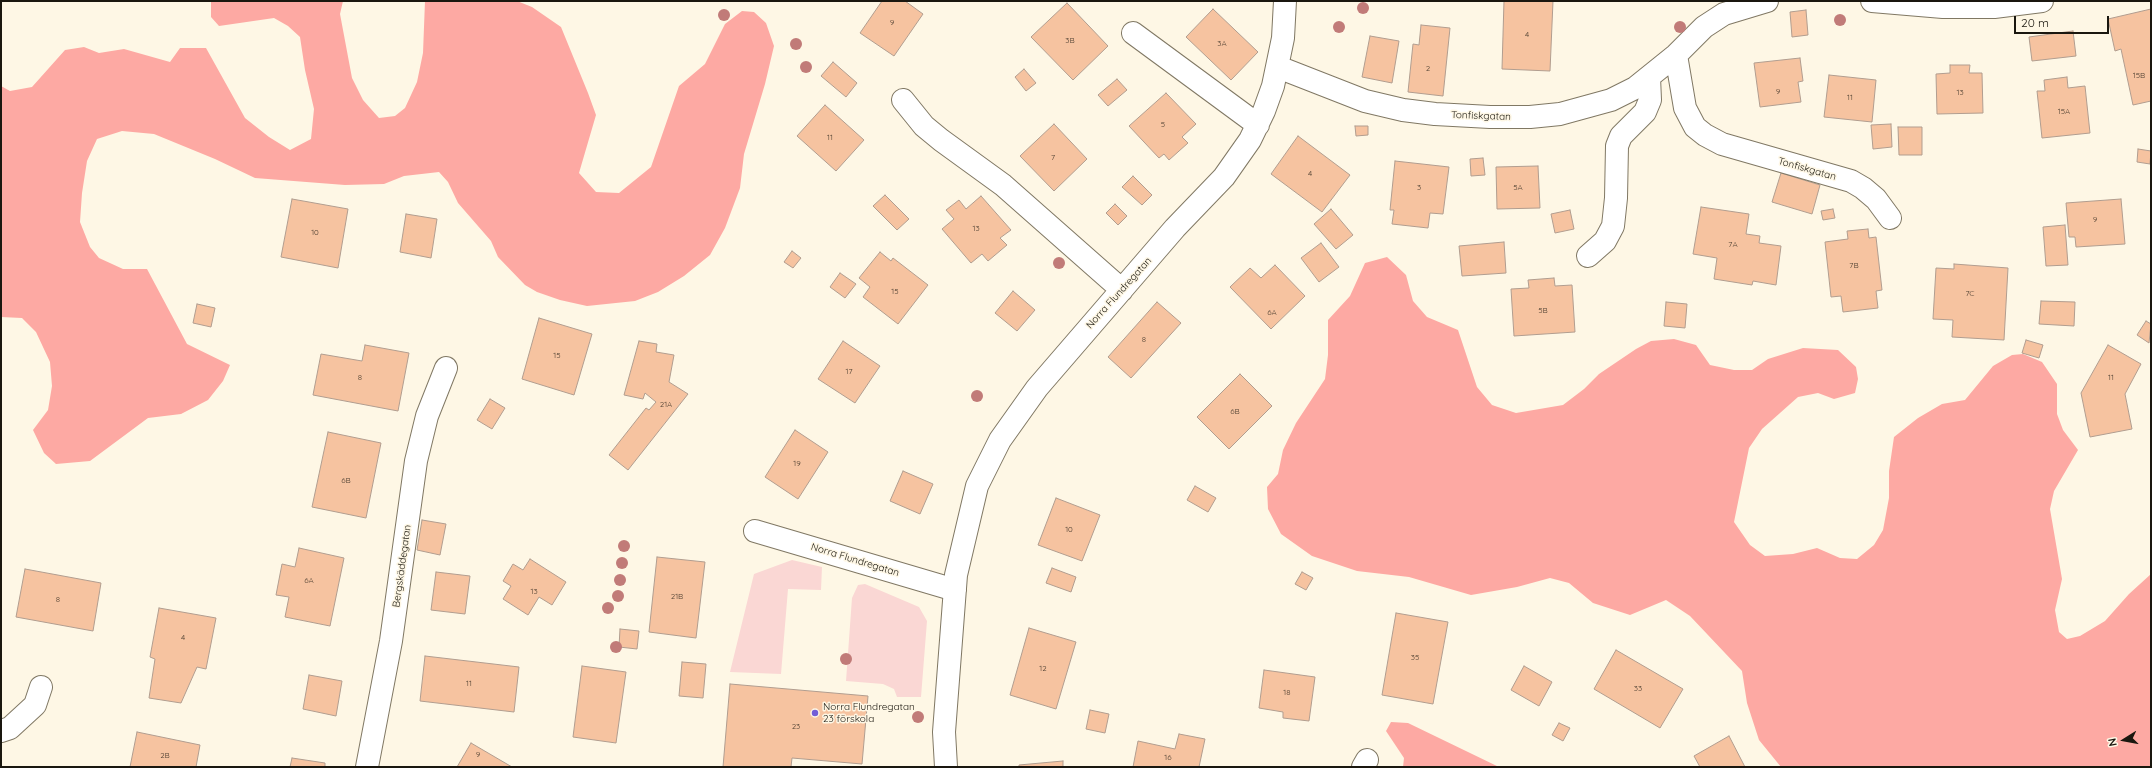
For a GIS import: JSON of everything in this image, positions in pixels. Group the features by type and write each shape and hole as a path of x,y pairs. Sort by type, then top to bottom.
{"street":[{"name":"Norra Flundregatan","path":"946,767 944,732 955,590 965,535 977,486 1000,440 1037,388 1076,341 1176,228 1224,177 1236,161 1258,125 1271,92 1278,66 1285,1"},
{"name":"Tonfiskgatan","path":"1278,66 1364,101 1403,110 1435,114 1490,117 1530,117 1560,114 1611,100 1635,88 1676,55 1704,27 1724,14 1766,1"},
{"path":"1872,1 1943,7 1994,7 2042,1"},
{"path":"1133,33 1258,125"},
{"name":"Tonfiskgatan","path":"1676,55 1685,108 1695,127 1705,135 1722,144 1851,181 1863,188 1876,199 1890,218"},
{"path":"1588,256 1606,241 1613,226 1616,198 1617,146 1621,136 1645,112 1650,100 1649,78"},
{"path":"903,100 924,126 1004,185 1122,290"},
{"name":"Bergskäddegatan","path":"367,767 392,641 416,461 427,416 446,368"},
{"name":"Norra Flundregatan","path":"755,531 955,590"},
{"path":"1,731 10,728 35,705 41,687"}],"shaded area":[{"path":"211,1 343,1 340,14 352,78 363,100 379,118 395,116 405,108 417,82 423,53 425,1 517,1 532,7 561,27 596,115 579,173 596,192 619,193 651,167 679,86 705,64 725,24 742,11 754,12 766,23 774,46 765,84 744,154 740,188 725,228 710,255 684,276 658,292 635,301 587,306 560,300 537,292 525,285 498,257 491,241 458,203 448,182 439,172 404,176 384,184 345,185 255,178 215,159 154,134 122,131 97,139 87,161 82,193 80,222 90,247 99,258 123,269 147,269 187,344 230,365 223,381 208,400 181,414 148,418 90,461 56,464 44,453 33,430 48,410 52,386 50,362 36,332 22,318 1,317 1,86 10,91 32,87 65,50 84,47 99,53 124,49 170,62 180,48 206,48 245,118 269,137 290,150 311,139 314,109 305,70 300,37 288,26 274,18 219,26 211,17"},
{"path":"1387,257 1406,275 1413,301 1427,317 1458,330 1477,387 1492,405 1516,413 1563,405 1584,389 1599,374 1636,349 1651,341 1674,339 1696,345 1710,365 1734,370 1752,370 1768,359 1803,348 1838,350 1856,367 1858,379 1855,393 1834,399 1818,393 1798,397 1762,429 1749,448 1734,522 1750,545 1765,556 1793,554 1817,548 1840,558 1857,559 1874,545 1883,530 1889,498 1889,471 1894,437 1918,418 1942,404 1965,400 1993,366 2012,355 2023,354 2042,362 2057,384 2057,414 2063,430 2078,450 2054,491 2050,509 2062,579 2055,610 2059,632 2067,639 2080,636 2105,621 2129,594 2151,574 2151,767 1781,767 1759,740 1747,703 1742,671 1690,616 1666,600 1630,615 1593,603 1569,583 1550,578 1517,587 1471,595 1409,577 1357,571 1312,556 1281,534 1268,509 1267,487 1278,474 1283,450 1296,423 1325,379 1328,355 1328,320 1350,296 1365,263"},
{"path":"792,560 822,567 821,590 788,589 781,674 730,672 754,574"},
{"path":"865,584 919,607 927,621 921,697 897,697 894,689 883,684 846,681 852,598 858,585"},
{"path":"1391,722 1408,723 1499,767 1403,767 1404,758 1386,731"}],"building":[{"path":"882,1 905,1 923,14 894,56 860,33"},
{"path":"1504,1 1553,1 1550,71 1502,69"},
{"path":"1067,3 1108,46 1073,80 1031,37"},
{"path":"1213,9 1258,52 1231,80 1186,37"},
{"path":"2151,9 2151,101 2133,105 2121,49 2115,51 2108,19"},
{"path":"1806,10 1808,35 1792,37 1790,12"},
{"path":"1421,25 1450,28 1443,96 1408,92 1413,44 1419,45"},
{"path":"2073,31 2076,56 2032,61 2029,37"},
{"path":"1370,36 1399,41 1392,83 1362,77"},
{"path":"1800,58 1803,81 1798,82 1801,102 1760,107 1754,63"},
{"path":"833,62 857,83 846,97 821,76"},
{"path":"1950,65 1970,65 1969,73 1982,73 1983,113 1937,114 1936,74 1950,73"},
{"path":"1024,69 1036,83 1026,91 1015,77"},
{"path":"1829,75 1876,80 1872,122 1824,117"},
{"path":"2067,77 2068,88 2085,86 2090,133 2042,138 2037,91 2045,91 2044,80"},
{"path":"1117,79 1127,90 1108,106 1098,95"},
{"path":"1166,93 1196,124 1182,137 1188,143 1169,160 1164,154 1159,158 1129,126"},
{"path":"825,105 864,140 836,171 797,136"},
{"path":"1054,124 1087,159 1054,191 1020,156"},
{"path":"1891,124 1892,147 1873,149 1871,125"},
{"path":"1355,126 1368,126 1368,135 1356,136"},
{"path":"1898,127 1922,127 1922,155 1899,155"},
{"path":"1298,136 1350,175 1322,212 1271,174"},
{"path":"2138,149 2151,151 2150,164 2137,162"},
{"path":"1483,158 1485,175 1471,176 1470,159"},
{"path":"1395,161 1449,167 1443,214 1430,213 1428,228 1392,224 1394,210 1390,210"},
{"path":"1538,166 1540,208 1497,209 1496,167"},
{"path":"1781,173 1820,185 1812,214 1772,202"},
{"path":"1133,176 1152,195 1142,205 1122,187"},
{"path":"885,195 909,219 897,230 873,206"},
{"path":"981,196 1011,230 1000,238 1007,245 988,261 982,254 971,263 942,229 954,219 946,210 959,200 966,209"},
{"path":"292,199 348,209 338,268 281,257"},
{"path":"2121,199 2125,244 2076,247 2075,237 2069,237 2066,203"},
{"path":"1115,204 1127,216 1118,225 1106,213"},
{"path":"1701,207 1749,214 1746,234 1760,236 1759,243 1781,246 1776,285 1753,281 1752,285 1714,279 1717,258 1693,254"},
{"path":"1331,209 1353,235 1336,249 1314,224"},
{"path":"1833,209 1835,218 1823,220 1821,211"},
{"path":"1570,210 1574,229 1555,233 1551,214"},
{"path":"406,214 437,219 431,258 400,252"},
{"path":"2065,225 2068,265 2046,266 2043,227"},
{"path":"1868,229 1869,238 1876,237 1882,290 1876,291 1878,308 1843,312 1841,296 1831,297 1825,242 1848,239 1847,231"},
{"path":"1504,242 1506,273 1462,276 1459,246"},
{"path":"1321,243 1339,267 1319,282 1301,258"},
{"path":"792,251 801,258 793,268 784,262"},
{"path":"880,252 891,261 893,258 928,285 898,324 863,297 870,287 859,278"},
{"path":"1954,264 2008,268 2004,340 1952,337 1953,320 1933,319 1936,268 1954,269"},
{"path":"1275,265 1305,296 1271,329 1230,287 1250,268 1261,278"},
{"path":"840,273 856,284 845,298 830,287"},
{"path":"1554,278 1555,286 1572,285 1575,332 1514,336 1511,289 1529,288 1528,280"},
{"path":"1013,291 1035,310 1017,331 995,313"},
{"path":"2041,301 2075,302 2074,326 2039,324"},
{"path":"1157,302 1181,323 1131,378 1108,357"},
{"path":"1666,302 1687,304 1685,328 1664,326"},
{"path":"197,304 215,308 211,327 193,323"},
{"path":"539,318 592,334 574,395 522,379"},
{"path":"2146,321 2151,324 2149,343 2137,335"},
{"path":"2026,340 2043,345 2039,358 2022,353"},
{"path":"639,341 657,344 656,352 674,355 669,382 688,394 628,470 609,455 646,408 649,410 656,402 645,393 643,399 624,395"},
{"path":"843,341 880,366 855,403 818,379"},
{"path":"365,345 409,353 398,411 313,395 321,354 362,361"},
{"path":"2108,345 2141,364 2125,394 2132,429 2090,437 2081,393"},
{"path":"1240,374 1272,406 1229,449 1197,417"},
{"path":"490,399 505,408 492,429 477,420"},
{"path":"795,430 828,452 798,499 765,477"},
{"path":"328,432 381,443 366,518 312,507"},
{"path":"903,471 933,484 920,514 890,501"},
{"path":"1195,486 1216,498 1208,512 1187,500"},
{"path":"1056,498 1100,515 1082,561 1038,545"},
{"path":"422,520 446,524 440,555 417,550"},
{"path":"299,548 344,558 330,626 285,617 289,597 276,595 282,564 295,567"},
{"path":"657,557 705,562 696,638 649,632"},
{"path":"530,559 566,582 552,605 539,597 528,615 503,599 511,586 503,581 513,564 523,570"},
{"path":"1052,568 1076,577 1071,592 1046,583"},
{"path":"25,569 101,583 93,631 16,617"},
{"path":"436,572 470,576 465,614 431,610"},
{"path":"1302,572 1313,578 1306,590 1295,584"},
{"path":"159,608 216,618 206,669 197,667 181,703 149,698 155,659 150,657"},
{"path":"1396,613 1448,622 1433,704 1382,695"},
{"path":"1029,628 1076,642 1056,709 1010,695"},
{"path":"620,629 639,631 637,649 619,647"},
{"path":"1616,650 1683,689 1660,728 1594,689"},
{"path":"425,656 519,667 514,712 420,701"},
{"path":"682,662 706,664 703,698 679,696"},
{"path":"582,666 626,672 616,743 573,737"},
{"path":"1524,666 1552,682 1539,706 1511,690"},
{"path":"1264,670 1315,677 1309,721 1283,718 1283,712 1259,708"},
{"path":"309,675 342,681 336,716 303,709"},
{"path":"730,684 868,696 862,764 792,758 791,767 723,767"},
{"path":"1090,710 1109,714 1105,733 1086,729"},
{"path":"1559,723 1570,728 1563,741 1552,735"},
{"path":"137,732 200,745 196,767 130,767"},
{"path":"1179,734 1205,739 1199,767 1133,767 1138,741 1175,749"},
{"path":"1729,736 1745,767 1700,767 1694,756"},
{"path":"471,743 512,767 457,767"},
{"path":"292,758 325,763 325,767 290,767"},
{"path":"1063,761 1063,767 1019,767 1019,765"}],"place":[{"name":"Norra Flundregatan 23 förskola","path":"815,713"}]}
